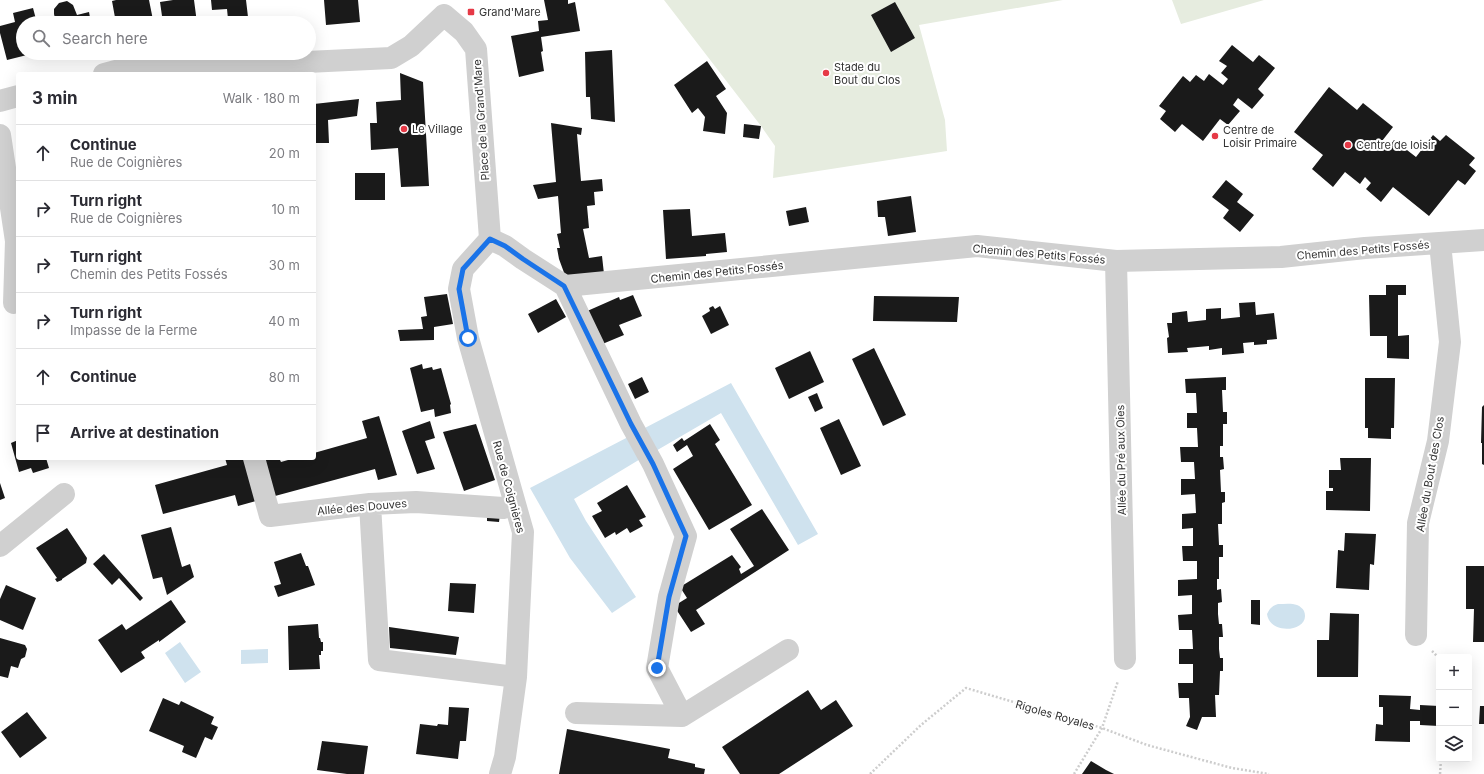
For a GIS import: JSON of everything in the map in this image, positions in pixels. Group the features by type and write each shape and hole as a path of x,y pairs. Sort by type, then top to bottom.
{"street":[{"path":"111,72 391,58 411,46 442,8"},
{"name":"Place de la Grand'Mare","path":"442,8 464,32 476,49 490,239"},
{"path":"0,101 16,97"},
{"path":"0,135 16,240 14,303"},
{"path":"490,239 505,246 564,286 631,424 653,464 686,536 669,597 657,668 682,716"},
{"name":"Rue de Coignières","path":"490,239 463,269 459,289 468,338 523,532 516,677 505,757 500,774"},
{"name":"Chemin des Petits Fossés","path":"564,286 977,246 1116,261 1281,257 1365,248 1484,240"},
{"name":"Allée du Bout des Clos","path":"1416,635 1418,524 1438,441 1450,342 1440,243"},
{"name":"Allée du Pré aux Oies","path":"1116,261 1125,659"},
{"name":"Allée des Douves","path":"255,460 270,516 370,504 416,502 503,508 515,504"},
{"path":"0,546 64,494"},
{"path":"370,504 379,660 516,677"},
{"path":"576,713 682,716 788,650"}],"path":[{"path":"1074,774 1102,728 1125,659"},
{"name":"Rigoles Royales","path":"870,774 921,725 966,688 1102,728 1147,745 1225,766 1269,774"},
{"path":"1440,774 1441,762"}],"shaded area":[{"name":"Stade du Bout du Clos","path":"664,0 1063,0 919,25 945,120 947,151 773,178 775,146"},
{"path":"1172,0 1264,0 1181,24"}],"water":[{"path":"731,383 818,534 798,545 721,413 654,452 641,430"},
{"path":"630,436 642,458 574,499 586,521 636,597 612,613 570,558 530,488"},
{"path":"1278,604 1293,604 1300,607 1304,611 1305,618 1302,623 1297,627 1290,629 1275,626 1270,621 1267,614 1271,608"},
{"path":"180,642 201,672 185,683 165,653"},
{"path":"268,649 268,663 241,664 241,650"}],"building":[{"path":"149,0 152,16 115,16 112,1"},
{"path":"173,0 194,0 196,16 162,16 160,2"},
{"path":"211,0 246,0 248,16 228,16 227,9 212,10"},
{"path":"324,0 358,0 360,22 326,25"},
{"path":"544,0 568,0 568,4 575,2 580,31 541,37 543,51 541,52 544,71 519,77 511,36 539,31 538,21 548,20"},
{"path":"67,1 73,5 77,15 89,12 90,16 54,16 54,9 59,3"},
{"path":"895,2 915,38 891,52 871,15"},
{"path":"33,8 35,16 16,16 16,58 7,60 0,33 0,26 15,22 13,13"},
{"path":"1232,45 1253,62 1259,55 1275,68 1258,89 1264,95 1252,109 1238,98 1233,105 1240,111 1228,125 1220,119 1203,141 1182,124 1175,132 1160,119 1166,111 1159,106 1183,76 1190,82 1196,75 1204,81 1209,74 1223,85 1228,79 1221,73 1227,66 1219,61"},
{"path":"612,50 615,122 591,119 590,97 586,97 585,52"},
{"path":"707,61 726,89 716,96 727,113 725,134 703,131 705,117 698,108 692,113 674,85"},
{"path":"400,73 423,82 429,186 401,187 398,148 371,150 370,123 377,123 376,102 401,100"},
{"name":"Centre de loisir","path":"1329,87 1357,110 1363,103 1393,127 1382,141 1389,147 1394,140 1416,157 1433,135 1440,141 1446,135 1475,158 1469,165 1476,171 1465,185 1458,180 1429,216 1393,187 1381,202 1366,189 1371,183 1365,177 1360,184 1345,172 1333,187 1312,169 1323,155 1294,132"},
{"path":"359,99 357,116 328,120 329,143 316,143 316,104"},
{"path":"551,123 582,128 581,135 577,134 581,181 602,179 603,191 594,192 595,205 587,206 589,228 583,229 589,258 602,256 604,274 566,278 559,259 557,248 560,248 557,234 561,233 558,196 538,199 533,185 556,182"},
{"path":"744,124 761,126 759,139 743,137"},
{"path":"355,173 385,173 385,200 355,200"},
{"path":"1226,180 1243,194 1237,202 1254,215 1240,232 1223,218 1229,210 1212,197"},
{"path":"911,196 916,232 888,236 885,217 878,217 877,201"},
{"path":"806,207 809,222 789,226 786,211"},
{"path":"690,209 692,236 725,233 727,252 706,254 706,256 666,259 663,210"},
{"path":"1386,285 1406,285 1406,295 1398,295 1398,336 1409,335 1409,359 1387,358 1387,336 1370,336 1369,295 1386,295"},
{"path":"447,294 453,324 434,327 434,340 400,341 398,330 423,329 421,317 427,316 424,297"},
{"path":"633,295 642,316 619,325 624,335 600,345 585,312 619,297 620,300"},
{"path":"874,296 959,297 957,322 873,321"},
{"path":"556,299 566,317 538,333 528,314"},
{"path":"1255,302 1256,315 1274,313 1277,339 1267,340 1267,344 1254,345 1254,342 1243,343 1244,353 1222,355 1222,348 1209,350 1209,346 1187,348 1188,352 1168,353 1167,338 1169,337 1167,323 1172,323 1172,313 1187,311 1188,322 1206,320 1206,309 1221,308 1221,319 1240,317 1239,303"},
{"path":"713,306 715,309 720,306 729,325 711,334 702,316 710,311 709,308"},
{"path":"874,348 906,415 883,426 852,359"},
{"path":"810,351 824,382 789,399 775,368"},
{"path":"422,364 423,369 432,367 433,370 441,368 451,404 451,413 435,417 434,409 421,412 410,368"},
{"path":"642,377 649,392 635,399 628,384"},
{"path":"1226,377 1226,390 1222,390 1223,412 1227,412 1227,424 1223,424 1223,446 1220,446 1220,457 1223,457 1224,469 1220,470 1221,492 1225,492 1225,502 1222,503 1222,524 1218,524 1219,545 1223,545 1223,557 1219,557 1219,579 1217,579 1217,590 1221,589 1222,602 1218,603 1218,614 1219,624 1222,624 1223,637 1219,637 1219,649 1220,658 1223,658 1223,671 1220,671 1219,695 1215,695 1216,717 1202,717 1197,730 1186,726 1190,717 1189,698 1179,698 1178,683 1193,683 1193,664 1179,664 1179,649 1193,649 1192,630 1179,630 1178,615 1192,614 1192,595 1178,596 1178,580 1197,579 1197,561 1183,561 1182,546 1193,546 1193,528 1182,529 1182,514 1196,513 1195,494 1181,495 1181,479 1195,479 1194,462 1181,462 1180,447 1198,447 1197,428 1187,428 1187,413 1197,413 1196,393 1186,393 1185,379"},
{"path":"1365,378 1395,378 1394,428 1391,428 1391,439 1368,438 1368,428 1365,428"},
{"path":"817,393 823,408 815,412 808,397"},
{"path":"1484,405 1484,465 1482,464 1481,443 1482,407"},
{"path":"379,416 397,475 378,480 375,469 275,496 265,460 280,460 281,462 288,460 316,460 316,452 367,438 362,421"},
{"path":"839,419 861,466 841,475 820,428"},
{"path":"430,421 435,438 425,441 435,469 417,474 402,431"},
{"path":"476,424 495,480 464,491 443,432"},
{"path":"710,424 720,440 715,444 752,505 709,530 673,469 693,456 687,445 677,452 673,445 682,438 684,441"},
{"path":"16,441 16,460 47,460 49,468 33,473 31,468 19,472 11,443"},
{"path":"1340,458 1371,458 1370,511 1326,510 1326,491 1333,491 1333,488 1329,488 1329,470 1341,470"},
{"path":"226,460 245,460 256,501 238,506 235,495 163,514 155,485 227,465"},
{"path":"0,483 5,498 0,500"},
{"path":"627,485 646,517 639,520 643,526 630,533 627,528 616,535 615,532 605,538 592,516 602,511 597,503"},
{"path":"762,509 789,550 696,610 705,624 691,632 674,606 687,598 680,587 732,555 741,567 739,569 741,574 754,566 730,529"},
{"path":"487,513 500,514 499,522 487,521"},
{"path":"171,527 182,567 190,564 194,577 167,595 162,577 153,579 141,535"},
{"path":"67,528 87,558 86,563 57,582 55,579 57,578 36,548"},
{"path":"1345,533 1376,534 1374,565 1370,564 1369,590 1336,588 1338,550 1344,551"},
{"path":"301,553 306,566 308,566 315,585 278,597 274,586 281,584 274,562"},
{"path":"104,554 143,598 140,601 119,578 112,585 93,564"},
{"path":"1466,566 1484,566 1484,642 1473,642 1474,609 1466,609"},
{"path":"450,583 476,584 474,613 448,611"},
{"path":"6,585 36,598 23,630 0,620 0,599"},
{"path":"171,600 186,622 159,642 159,640 141,652 145,658 121,673 98,640 122,624 126,630"},
{"path":"1251,600 1260,600 1260,625 1251,624"},
{"path":"1330,613 1359,614 1358,677 1317,677 1317,640 1329,640"},
{"path":"318,624 319,638 321,642 323,642 323,651 321,651 321,655 319,655 320,669 289,670 288,626"},
{"path":"389,627 459,637 456,655 390,648"},
{"path":"0,638 25,645 27,649 25,657 21,659 18,668 11,666 8,678 0,676"},
{"path":"808,690 821,710 836,700 853,726 779,774 740,774 722,747"},
{"path":"1379,695 1411,696 1410,709 1420,710 1420,705 1436,706 1436,726 1420,725 1420,721 1410,721 1410,742 1375,741 1376,724 1383,725 1383,707 1379,707"},
{"path":"163,698 179,705 181,701 214,717 211,724 218,727 212,740 205,737 196,758 182,752 184,746 149,731"},
{"path":"1480,706 1484,706 1484,724 1479,724"},
{"path":"449,707 469,708 466,741 460,741 458,759 416,754 420,724 437,726 438,724 448,725"},
{"path":"27,712 47,738 20,758 1,732"},
{"path":"567,729 670,749 668,758 695,764 695,767 705,769 704,774 559,774"},
{"path":"322,741 368,746 364,774 347,774 317,770"},
{"path":"1091,761 1106,770 1114,774 1082,774"}],"place":[{"name":"Grand'Mare","path":"471,12"},
{"name":"Stade du Bout du Clos","path":"826,73"},
{"name":"Le Village","path":"404,129"},
{"name":"Centre de Loisir Primaire","path":"1215,136"},
{"name":"Centre de loisir","path":"1348,145"}],"route":[{"path":"468,338 459,289 463,269 490,239 505,246 564,286 631,424 653,464 686,536 669,597 657,668"}]}
